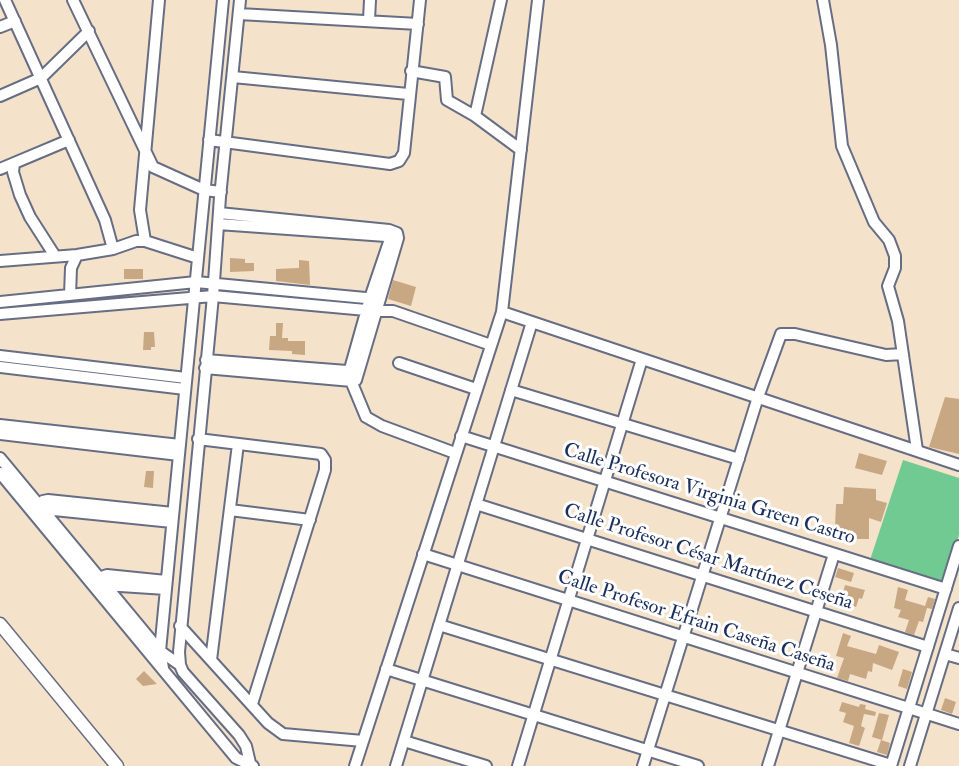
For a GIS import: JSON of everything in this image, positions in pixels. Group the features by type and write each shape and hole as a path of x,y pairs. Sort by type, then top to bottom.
{"street":[{"path":"5,0 105,220 113,249"},
{"path":"73,0 153,167 204,190 221,192"},
{"path":"145,240 140,210 159,0"},
{"path":"163,669 160,651 223,0"},
{"path":"240,0 180,626 180,664 183,672 239,735 246,746 251,765"},
{"path":"369,20 370,0"},
{"path":"209,140 390,164 399,161 404,153 408,94 420,0"},
{"path":"475,116 501,0"},
{"path":"355,766 502,312 538,0"},
{"path":"823,0 831,45 842,146 874,222 889,240 895,256 895,267 888,286 895,303 917,450"},
{"path":"239,14 418,24"},
{"path":"0,27 15,21"},
{"path":"0,96 40,78 89,31"},
{"path":"411,71 446,77 447,100 475,116 521,150"},
{"path":"232,77 408,94"},
{"path":"0,170 69,140"},
{"path":"14,164 15,183 25,206 55,256"},
{"path":"219,219 386,236 390,239 373,304 349,376 366,417 382,426 455,453"},
{"path":"0,261 77,255 113,249 136,240 145,240 198,258"},
{"path":"70,295 71,268 77,255"},
{"path":"0,302 196,282 213,283 373,304 491,345"},
{"path":"0,314 213,296 373,304"},
{"path":"502,312 959,465"},
{"path":"396,766 532,322"},
{"path":"643,766 758,397 781,334 795,334 886,355 903,354"},
{"path":"0,356 186,384"},
{"path":"518,766 642,358"},
{"path":"399,363 476,389"},
{"path":"206,364 349,376"},
{"path":"0,367 186,384"},
{"path":"511,390 739,459"},
{"path":"0,425 179,450"},
{"path":"0,434 179,450"},
{"name":"Calle Profesora Virginia Green Castro","path":"461,436 946,589"},
{"path":"198,439 321,454 325,460 325,470 252,705"},
{"path":"211,660 238,444"},
{"path":"0,458 172,682 236,758 251,765"},
{"path":"0,473 38,510"},
{"path":"38,510 48,500 173,518"},
{"name":"Calle Profesor César Martínez Ceseña","path":"476,504 928,647"},
{"path":"230,510 310,520"},
{"path":"440,625 891,766 959,546"},
{"name":"Calle Profesor Efrain Caseña Caseña","path":"423,554 959,724"},
{"path":"768,766 834,554"},
{"path":"97,584 114,575 166,585"},
{"path":"97,584 160,651 180,664"},
{"path":"910,766 959,609"},
{"path":"0,624 117,766"},
{"path":"180,626 268,723 283,734 363,741"},
{"path":"945,654 959,658"},
{"path":"386,669 698,766"},
{"path":"404,741 486,766"}],"green space":[{"path":"903,460 959,478 959,535 944,583 870,560"}],"building":[{"path":"230,258 245,259 245,263 254,263 254,271 230,272"},
{"path":"299,260 309,261 310,285 276,281 276,269 299,268"},
{"path":"124,269 143,269 143,279 124,279"},
{"path":"393,280 416,287 411,306 388,299"},
{"path":"276,323 283,323 282,338 288,338 288,341 305,341 305,355 292,354 292,351 269,350 270,336 276,336"},
{"path":"144,332 154,332 155,347 151,347 151,350 143,350"},
{"path":"945,397 959,399 959,454 929,447"},
{"path":"859,453 887,461 882,475 855,468"},
{"path":"146,471 154,471 153,488 144,487"},
{"path":"844,487 876,489 876,500 887,503 881,522 869,518 869,539 832,539 836,504 843,504"},
{"path":"838,568 854,573 851,582 835,577"},
{"path":"845,585 865,590 856,607 844,603"},
{"path":"898,587 908,590 905,600 925,606 928,597 935,599 932,609 927,608 923,622 919,621 914,635 905,632 909,620 898,617 901,610 894,608"},
{"path":"843,633 851,636 847,646 876,654 879,645 899,652 892,670 873,663 872,672 868,671 866,679 850,674 848,681 837,678 844,658 836,656"},
{"path":"903,669 912,672 907,689 898,686"},
{"path":"144,671 157,684 143,686 136,679"},
{"path":"945,698 956,702 952,714 941,710"},
{"path":"842,702 859,707 860,704 866,705 865,709 876,712 875,716 864,714 861,726 865,728 859,746 849,743 854,726 843,722 846,713 839,711"},
{"path":"879,713 889,715 882,740 872,737"},
{"path":"881,740 890,743 887,755 877,752"}]}
